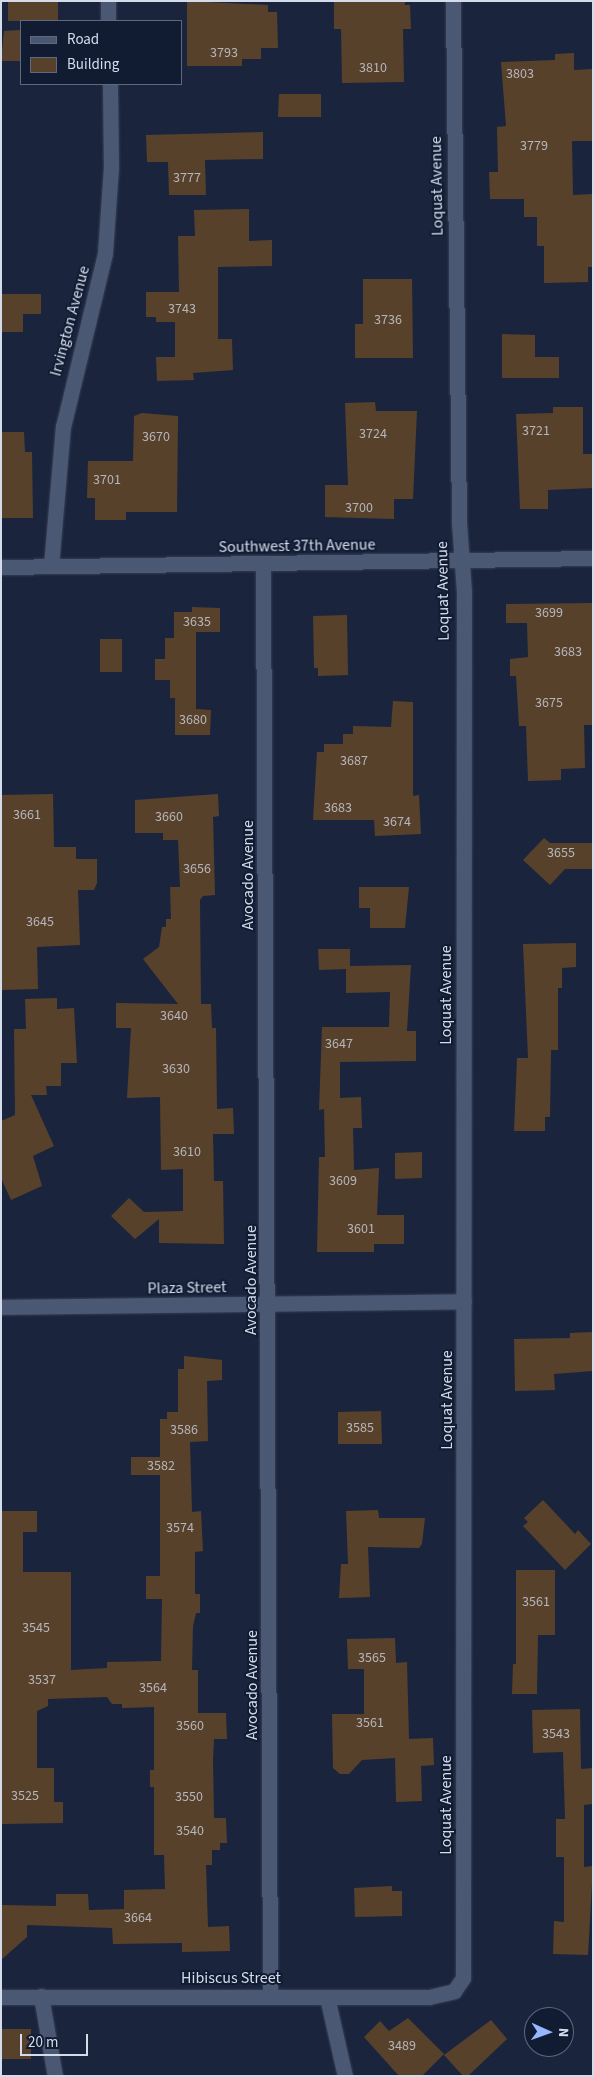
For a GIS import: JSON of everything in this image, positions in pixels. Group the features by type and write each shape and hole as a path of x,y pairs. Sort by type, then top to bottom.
{"street":[{"path":"108,1 108,20"},
{"name":"Loquat Avenue","path":"453,1 462,561 464,1302 464,1960 458,1988"},
{"name":"Irvington Avenue","path":"51,566 63,427 105,253 111,168 110,85"},
{"name":"Southwest 37th Avenue","path":"1,567 593,558"},
{"name":"Avocado Avenue","path":"264,564 270,1996"},
{"name":"Plaza Street","path":"1,1307 464,1302"},
{"name":"Hibiscus Street","path":"1,1997 430,1997 458,1988"},
{"path":"41,1996 55,2076"},
{"path":"327,1997 345,2076"}],"building":[{"path":"8,1 58,1 58,20 8,21"},
{"path":"187,1 268,5 268,12 277,12 278,48 261,48 261,59 242,59 242,66 187,66"},
{"path":"334,1 405,1 405,5 410,5 411,29 403,29 404,82 342,83 341,29 334,29"},
{"path":"20,30 20,61 1,61 4,31"},
{"path":"574,53 574,70 593,69 593,141 572,141 573,195 593,194 593,267 588,267 588,282 544,283 544,246 537,246 537,217 524,217 524,199 490,199 489,172 498,172 497,127 506,126 501,62 555,60 555,54"},
{"path":"279,94 321,94 321,117 278,117"},
{"path":"263,132 263,159 205,160 206,195 169,195 168,162 147,162 146,135"},
{"path":"249,209 249,241 272,240 272,266 218,267 218,339 232,339 233,370 193,373 194,380 157,381 156,357 175,357 175,322 156,322 156,317 146,317 146,292 179,292 178,236 195,236 194,210"},
{"path":"363,279 412,279 413,358 355,358 355,324 363,324"},
{"path":"1,294 41,294 41,314 23,314 23,332 1,332"},
{"path":"502,334 535,335 535,357 559,357 559,378 502,378"},
{"path":"375,402 376,411 417,411 413,499 394,499 394,519 325,517 325,485 348,485 345,403"},
{"path":"553,407 583,407 583,454 593,454 593,488 548,490 548,509 520,509 516,414 553,413"},
{"path":"142,413 178,416 177,512 126,512 126,520 95,520 95,498 87,498 88,461 133,461 134,416"},
{"path":"1,432 24,432 25,452 32,452 33,518 1,518"},
{"path":"593,603 593,725 584,725 585,768 561,769 561,780 528,781 526,726 519,726 516,676 510,676 510,659 528,657 527,623 506,623 506,604"},
{"path":"192,607 220,608 220,632 196,632 196,709 211,710 210,735 175,735 175,698 170,698 170,680 155,680 155,659 165,659 165,638 174,638 174,612 192,612"},
{"path":"347,615 348,675 318,676 318,668 314,668 313,616"},
{"path":"100,639 122,639 122,672 100,672"},
{"path":"393,701 413,702 413,796 419,795 421,834 375,836 374,820 313,820 317,752 324,752 324,744 343,744 343,734 353,734 353,726 391,727"},
{"path":"53,794 54,847 76,847 76,859 97,859 97,883 94,890 78,890 80,945 37,947 38,989 1,990 1,795"},
{"path":"218,794 219,816 213,817 215,895 203,896 200,900 201,1004 211,1004 212,1028 216,1028 217,1109 233,1108 234,1134 213,1134 214,1181 223,1181 224,1244 159,1243 159,1219 135,1239 111,1216 129,1198 144,1212 183,1211 183,1169 161,1170 160,1097 127,1098 131,1028 116,1028 116,1003 178,1004 143,959 159,947 162,927 166,927 166,919 171,919 170,887 180,887 178,840 163,840 163,833 135,833 135,800"},
{"path":"544,838 550,843 593,843 593,869 565,869 550,885 523,860"},
{"path":"359,887 409,887 405,928 370,928 370,908 359,908"},
{"path":"576,943 576,967 562,968 562,988 558,988 558,1050 551,1050 550,1117 545,1117 545,1131 514,1131 517,1058 528,1058 523,944"},
{"path":"318,949 350,949 350,966 411,965 407,1031 416,1031 416,1061 340,1062 340,1098 361,1097 362,1128 353,1128 354,1170 379,1168 377,1215 404,1215 404,1244 374,1244 374,1252 317,1252 319,1157 325,1157 324,1109 319,1110 322,1027 389,1027 390,992 346,993 346,969 319,970"},
{"path":"57,998 57,1009 74,1008 77,1063 61,1063 61,1086 46,1086 47,1095 31,1095 54,1146 33,1156 42,1186 11,1200 1,1178 1,1121 15,1115 14,1029 26,1029 25,999"},
{"path":"422,1152 422,1178 395,1179 395,1153"},
{"path":"593,1332 593,1371 554,1374 555,1390 515,1391 514,1339 570,1338 570,1333"},
{"path":"184,1356 222,1360 222,1380 207,1381 208,1441 190,1442 192,1512 201,1511 203,1551 195,1552 195,1594 200,1594 200,1613 196,1613 193,1626 192,1670 198,1670 198,1713 226,1713 227,1739 214,1739 213,1760 214,1818 226,1818 227,1843 220,1843 220,1850 212,1850 212,1865 206,1865 208,1927 229,1926 230,1951 182,1952 182,1943 113,1944 112,1928 27,1925 27,1937 1,1960 1,1905 56,1906 56,1894 88,1894 89,1910 124,1909 124,1890 165,1889 164,1855 154,1855 154,1787 150,1787 150,1770 154,1770 154,1707 122,1708 122,1704 112,1704 107,1697 48,1699 48,1706 37,1711 37,1768 54,1768 54,1802 63,1802 63,1823 1,1824 1,1511 37,1511 37,1532 23,1532 23,1572 71,1572 71,1670 107,1668 107,1662 161,1661 162,1599 146,1599 146,1576 160,1576 160,1475 131,1475 131,1457 160,1457 160,1419 167,1419 167,1412 178,1412 178,1369 184,1369"},
{"path":"381,1411 382,1444 338,1444 338,1412"},
{"path":"543,1500 575,1534 578,1530 591,1544 565,1570 523,1526 528,1522 524,1518"},
{"path":"378,1510 379,1518 425,1518 422,1544 419,1548 368,1547 370,1597 339,1598 341,1564 348,1564 346,1511"},
{"path":"516,1570 555,1570 555,1635 538,1635 537,1694 512,1694 513,1664 516,1664"},
{"path":"395,1638 396,1663 407,1662 409,1739 433,1738 434,1765 421,1766 422,1801 396,1802 395,1758 362,1760 349,1774 340,1774 333,1768 332,1714 364,1714 364,1669 348,1669 347,1639"},
{"path":"580,1709 581,1769 593,1768 593,1804 584,1805 584,1867 593,1866 588,1955 553,1954 554,1921 564,1922 564,1857 556,1857 556,1819 565,1819 563,1752 533,1753 532,1710"},
{"path":"392,1886 392,1891 402,1891 402,1916 355,1917 354,1888"},
{"path":"408,2018 444,2054 422,2076 399,2076 364,2037 380,2021 389,2031"},
{"path":"491,2020 507,2039 468,2076 463,2076 444,2055"},
{"path":"1,2029 31,2029 31,2059 1,2059"}]}
